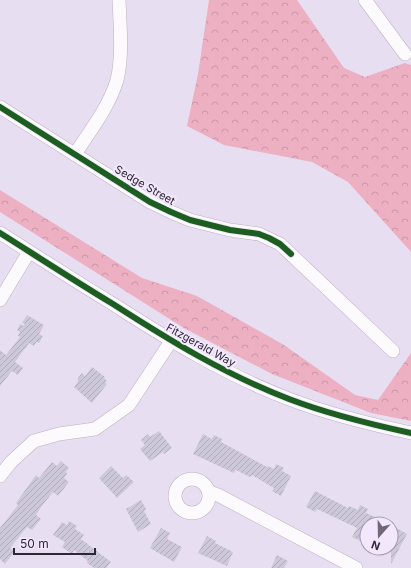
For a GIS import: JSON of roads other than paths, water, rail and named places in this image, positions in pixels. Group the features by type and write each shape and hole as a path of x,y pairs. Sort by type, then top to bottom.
{"street":[{"path":"75,154 107,103 117,79 120,59 119,0"},
{"path":"366,0 405,54"},
{"name":"Sedge Street","path":"0,107 150,202 190,220 230,230 259,234 280,244 393,351"},
{"name":"Fitzgerald Way","path":"0,233 171,341 250,382 288,399 348,418 411,433"},
{"path":"0,300 29,252"},
{"path":"0,476 10,462 34,441 59,434 96,429 130,405 171,341"},
{"path":"210,492 356,568"}]}
